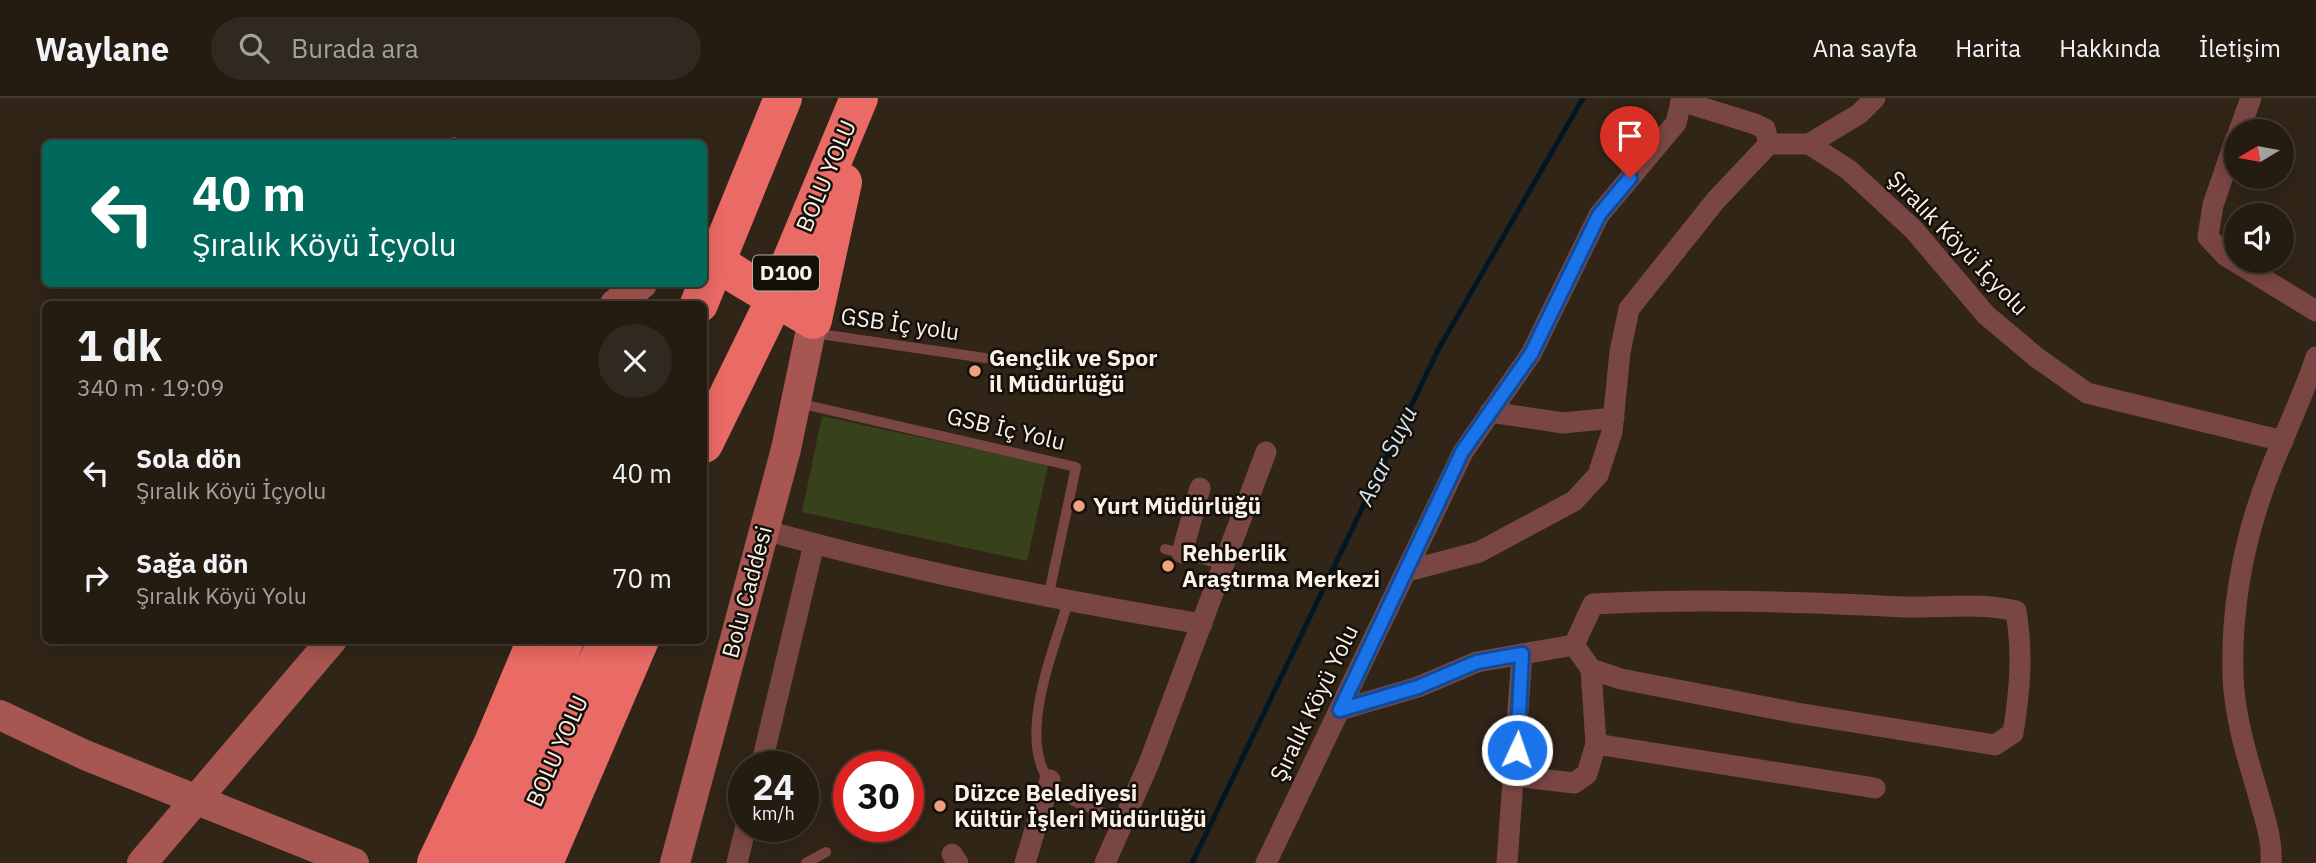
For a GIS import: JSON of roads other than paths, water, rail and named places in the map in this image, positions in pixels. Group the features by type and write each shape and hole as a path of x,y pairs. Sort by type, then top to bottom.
{"highway":[{"name":"D100","path":"708,256 783,98"},
{"path":"708,256 747,285 776,297 811,326 860,98"},
{"name":"BOLU YOLU","path":"707,438 776,297 860,98"},
{"path":"436,863 492,745 534,644"},
{"path":"472,863 563,644"},
{"name":"BOLU YOLU","path":"508,863 566,725 606,644"},
{"path":"544,863 638,644"}],"street":[{"path":"708,256 766,98"},
{"path":"1407,571 1479,552 1574,501 1598,475 1614,418 1620,352 1629,309 1716,200 1769,144 1810,144 1859,114 1875,98"},
{"path":"2243,119 2250,98"},
{"path":"1682,100 1765,129 1769,144"},
{"name":"Şıralık Köyü Yolu","path":"1266,863 1462,452 1531,354 1599,215 1676,123 1682,100"},
{"name":"Şıralık Köyü İçyolu","path":"1810,144 1849,170 1914,230 1986,315 2036,357 2087,393 2283,441"},
{"path":"2224,173 2213,205 2208,237 2226,256 2316,311"},
{"path":"619,301 638,287"},
{"name":"Bolu Caddesi","path":"675,863 764,530 811,326"},
{"path":"2276,858 2247,758 2233,677 2236,608 2249,534 2316,357"},
{"path":"1490,412 1563,423 1614,418"},
{"path":"1105,863 1202,624 1266,452"},
{"path":"1173,551 1200,488"},
{"path":"764,530 1058,600 1202,624"},
{"path":"765,751 814,544"},
{"path":"1574,645 1593,604 1686,599 1930,608 1995,606 2016,611 2021,638 2021,689 2014,733 1995,745 1797,713 1620,679 1591,670"},
{"path":"142,863 329,644"},
{"path":"1340,710 1418,687 1477,662 1574,645"},
{"path":"1515,776 1574,783 1587,774 1596,744 1591,670 1574,645"},
{"path":"1507,863 1522,654"},
{"path":"0,715 85,755 354,863"},
{"path":"1596,744 1875,788"},
{"path":"1024,863 1051,780"},
{"path":"737,863 742,842"}],"lane":[{"name":"GSB İç yolu","path":"811,326 985,358"},
{"name":"GSB İç Yolu","path":"795,402 1076,467 1058,600"},
{"path":"1173,551 1224,565"},
{"path":"1058,600 1035,712 1041,769 1066,797 1124,820"},
{"path":"806,863 826,852"}],"waterway":[{"name":"Asar Suyu","path":"1192,863 1438,350 1583,98"}],"place":[{"name":"Gençlik ve Spor il Müdürlüğü","path":"975,371"},
{"name":"Yurt Müdürlüğü","path":"1079,506"},
{"name":"Rehberlik Araştırma Merkezi","path":"1168,566"},
{"name":"Düzce Belediyesi Kültür İşleri Müdürlüğü","path":"940,806"}]}
